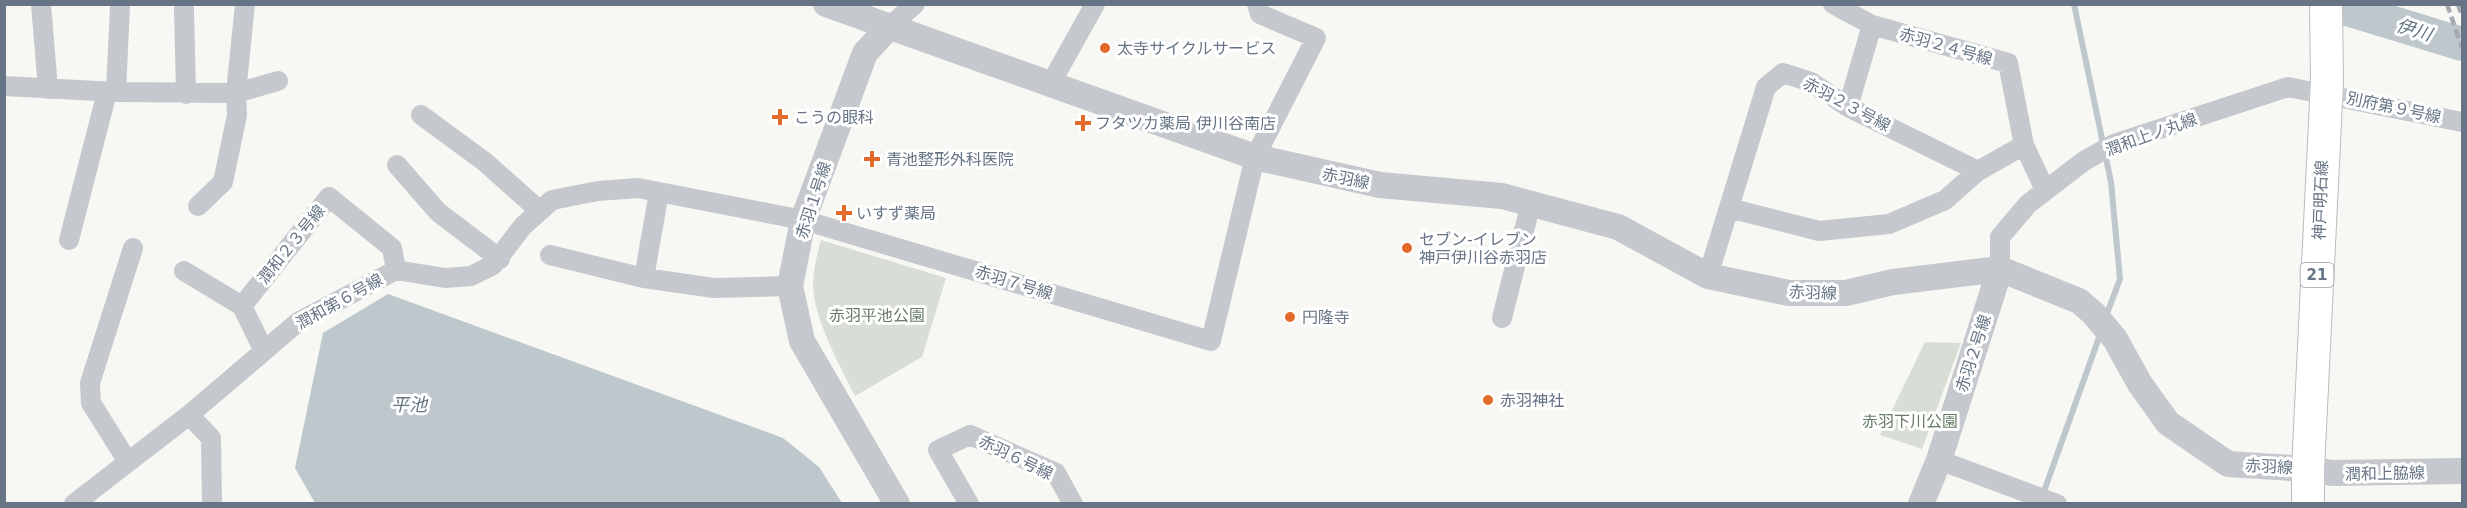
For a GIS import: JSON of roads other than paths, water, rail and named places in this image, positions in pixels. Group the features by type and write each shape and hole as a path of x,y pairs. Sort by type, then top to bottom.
{"main road":[{"name":"神戸明石線","path":"2308,504 2326,87 2326,4"}],"street":[{"path":"41,4 48,89"},
{"path":"198,207 223,182 237,116 236,93 245,4"},
{"name":"赤羽線","path":"826,4 1255,157 1380,184 1502,196 1618,227 1708,276 1789,293 1846,293 1893,282 2000,269 2079,301 2115,339 2140,384 2168,423 2200,446 2228,464 2308,469"},
{"path":"888,28 915,4"},
{"path":"1050,85 1095,4"},
{"path":"1255,157 1316,38 1260,14 1257,4"},
{"path":"1833,4 1872,25 1848,107"},
{"path":"69,240 111,92 120,6"},
{"path":"184,9 186,94"},
{"name":"赤羽２４号線","path":"1872,25 2008,63 2024,145 2044,190"},
{"name":"赤羽１号線","path":"888,28 865,53 803,220 790,286 802,341 897,504"},
{"name":"赤羽２３号線","path":"1708,276 1766,87 1783,73 1811,82 1848,107 1978,171"},
{"path":"4,86 186,94 236,93 278,81"},
{"name":"潤和上ノ丸線","path":"2000,269 2000,237 2028,204 2084,161 2114,144 2288,87 2326,87"},
{"name":"別府第９号線","path":"2326,87 2463,122"},
{"path":"420,116 485,162 540,212"},
{"path":"1729,208 1819,231 1889,224 1945,200 1978,171 2024,145"},
{"name":"赤羽７号線","path":"632,188 803,220 1211,341 1255,157"},
{"path":"397,165 438,212 500,259"},
{"name":"潤和第６号線","path":"74,504 189,415 298,322 396,270 445,278 471,276 500,259 523,226 552,200 598,191 632,188"},
{"path":"644,278 659,192"},
{"name":"潤和２３号線","path":"242,306 329,197 392,248 396,270"},
{"path":"1502,318 1531,204"},
{"path":"128,462 91,403 90,383 133,248"},
{"path":"550,255 644,278 714,288 790,286"},
{"name":"赤羽２号線","path":"1921,504 1939,460 2000,269"},
{"path":"184,271 242,306 264,351"},
{"path":"189,415 211,438 212,504"},
{"name":"赤羽６号線","path":"969,504 938,450 970,435 1056,473 1073,504"},
{"path":"1939,460 2056,503"},
{"name":"潤和上脇線","path":"2308,469 2332,473 2463,471"}],"water":[{"name":"平池","path":"388,294 783,438 819,467 842,503 315,503 295,468 323,333"}],"waterway":[{"path":"2074,4 2111,182 2120,279 2106,316"},
{"name":"伊川","path":"2331,4 2462,44"},
{"path":"2043,494 2101,332"}],"railway":[{"path":"2447,4 2462,48"},
{"path":"2458,4 2462,16"}],"place":[{"name":"太寺サイクルサービス","path":"1105,48"},
{"name":"こうの眼科","path":"780,117"},
{"name":"フタツカ薬局 伊川谷南店","path":"1083,123"},
{"name":"青池整形外科医院","path":"872,159"},
{"name":"いすず薬局","path":"844,213"},
{"name":"セブン-イレブン 神戸伊川谷赤羽店","path":"1407,248"},
{"name":"円隆寺","path":"1290,317"},
{"name":"赤羽神社","path":"1488,400"}],"park label":[{"name":"赤羽平池公園","path":"877,315"},
{"name":"赤羽下川公園","path":"1910,421"}]}
